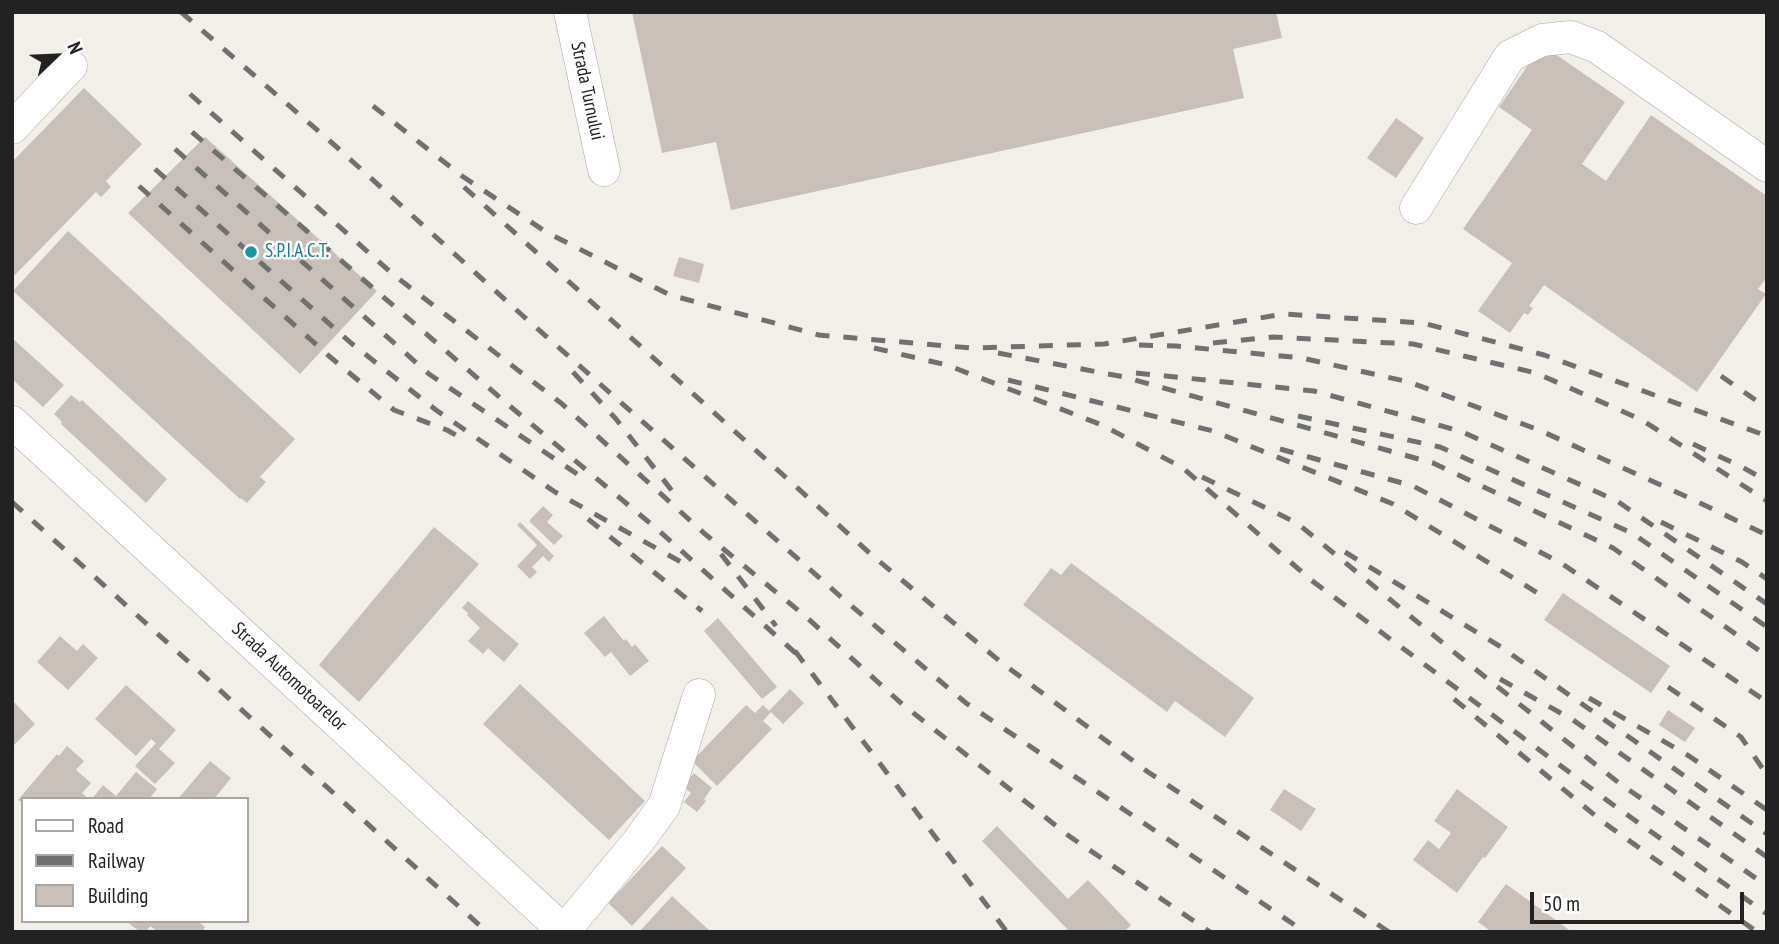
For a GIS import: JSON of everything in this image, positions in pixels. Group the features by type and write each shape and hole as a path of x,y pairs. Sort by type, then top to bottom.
{"street":[{"name":"Strada Turnului","path":"570,12 604,170"},
{"path":"1416,208 1510,56 1542,40 1571,37 1597,47 1767,166"},
{"path":"12,128 71,66"},
{"name":"Strada Automotoarelor","path":"12,422 564,931"},
{"path":"564,931 638,842 664,806 699,695"}],"building":[{"path":"632,12 1276,12 1282,38 1233,49 1244,98 731,210 716,142 662,153"},
{"path":"1542,45 1625,102 1582,164 1606,181 1651,115 1767,196 1767,277 1758,289 1766,294 1697,392 1544,285 1529,306 1533,308 1528,315 1524,313 1510,333 1478,311 1512,263 1463,229 1532,130 1499,107"},
{"path":"84,88 142,144 106,181 111,187 101,197 96,192 12,278 12,162"},
{"path":"1396,118 1424,138 1396,178 1367,158"},
{"name":"S.P.I.A.C.T.","path":"205,137 377,291 300,374 128,213"},
{"path":"68,231 295,439 260,477 266,482 247,503 13,291"},
{"path":"679,257 704,264 699,283 673,276"},
{"path":"12,338 64,385 43,407 12,379"},
{"path":"71,395 80,402 82,400 167,479 146,503 61,424 54,414"},
{"path":"543,506 553,515 547,522 563,536 554,545 529,521"},
{"path":"520,522 554,556 549,562 543,556 532,567 537,572 530,579 517,566 537,545 517,525"},
{"path":"434,527 479,564 359,702 319,665"},
{"path":"1071,563 1254,698 1225,737 1175,701 1167,712 1023,605 1051,568 1061,575"},
{"path":"1563,593 1670,666 1651,693 1544,620"},
{"path":"468,601 519,644 504,662 488,648 483,654 468,641 480,628 462,608"},
{"path":"604,616 624,641 626,639 632,647 635,644 649,661 630,676 611,652 605,657 584,633"},
{"path":"718,618 777,687 762,699 704,631"},
{"path":"60,636 77,651 83,644 98,658 68,690 37,662"},
{"path":"520,684 645,801 609,840 483,724"},
{"path":"126,685 176,730 159,749 175,763 155,784 135,766 156,743 151,739 136,756 95,719"},
{"path":"790,689 804,703 783,724 771,712 763,721 772,729 717,786 692,761 746,705 755,713 763,705 769,711"},
{"path":"12,700 35,724 12,747"},
{"path":"1668,710 1695,728 1685,742 1659,725"},
{"path":"67,746 84,761 76,770 91,783 82,793 87,797 21,797 21,802 18,800 57,754 59,756"},
{"path":"210,761 231,778 216,797 180,797"},
{"path":"136,772 157,789 151,797 94,797 103,785 116,796"},
{"path":"694,773 712,788 697,812 684,802 691,793 683,786"},
{"path":"1284,789 1316,809 1301,831 1270,810"},
{"path":"1457,789 1508,827 1457,893 1413,860 1428,840 1439,849 1451,833 1434,821"},
{"path":"997,826 1068,899 1088,880 1131,925 1124,932 1070,932 982,841"},
{"path":"662,846 686,868 632,926 608,903"},
{"path":"1506,884 1572,932 1492,932 1478,922"},
{"path":"672,896 711,932 639,932"},
{"path":"129,923 200,923 205,927 202,932 158,932 150,926 146,932 140,932"}],"railway":[{"path":"181,12 331,142 841,597 966,703 1305,932"},
{"path":"190,94 395,276 561,403 705,534 804,615 902,704 1069,836 1210,932"},
{"path":"373,106 462,176 546,232 670,295 819,335 971,348 1104,344 1284,314 1423,323 1544,355 1767,436"},
{"path":"192,132 657,529 801,658"},
{"path":"175,149 429,374 583,478"},
{"path":"155,169 351,343 436,410 555,492 690,567"},
{"path":"139,186 329,356 394,410 463,439"},
{"path":"464,187 874,557 1002,663 1148,772 1389,932"},
{"path":"1213,343 1273,337 1413,344 1536,373 1642,420 1767,501"},
{"path":"1139,345 1302,358 1409,382 1539,430 1767,535"},
{"path":"874,348 947,365 1102,425 1183,468 1311,580 1612,804 1767,914"},
{"path":"998,353 1124,377 1433,463 1613,548 1767,656"},
{"path":"573,372 616,419 680,501"},
{"path":"1136,373 1314,391 1460,431 1617,501 1767,604"},
{"path":"1721,376 1767,408"},
{"path":"1008,380 1213,431 1393,504 1541,595"},
{"path":"1298,416 1440,447 1632,533 1767,627"},
{"path":"1693,444 1767,481"},
{"path":"1280,449 1413,486 1561,563 1767,702"},
{"path":"1202,477 1297,523 1619,783 1767,886"},
{"path":"12,502 487,932"},
{"path":"588,519 702,611"},
{"path":"1661,522 1742,562 1767,579"},
{"path":"1345,552 1501,647 1767,834"},
{"path":"721,554 776,626"},
{"path":"795,651 1007,932"},
{"path":"1500,679 1573,720 1767,857"},
{"path":"1668,687 1741,737 1767,775"},
{"path":"1589,698 1689,756 1767,810"},
{"path":"1454,699 1603,822 1757,932"}],"place":[{"name":"S.P.I.A.C.T.","path":"251,252"}]}
